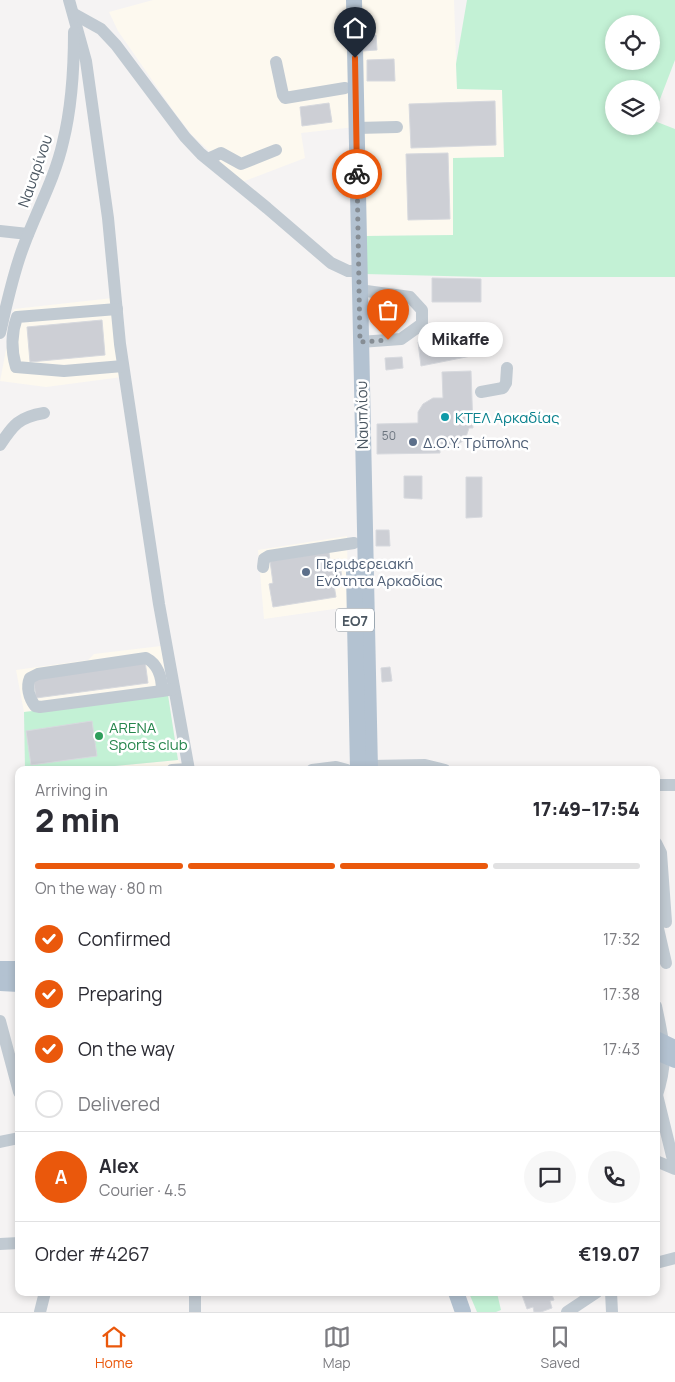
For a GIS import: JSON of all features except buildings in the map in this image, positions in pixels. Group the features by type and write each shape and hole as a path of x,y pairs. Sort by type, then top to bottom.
{"main road":[{"name":"Ναυπλίου","path":"343,0 353,271 359,290 368,664 366,766"},
{"name":"Ναυπλίου","path":"354,0 357,128 353,271 354,543 366,766"},
{"path":"0,969 15,969"},
{"path":"0,983 15,984"},
{"path":"457,1296 463,1312"}],"street":[{"path":"69,0 86,61 108,218 123,366 158,596 168,690 187,766"},
{"path":"74,14 101,29 116,44 185,137 208,160 331,263 353,271"},
{"name":"Ναυαρίνου","path":"0,333 9,292 28,234 50,185 65,133 72,81 74,14"},
{"path":"276,62 285,98 345,88"},
{"path":"357,128 397,127"},
{"path":"208,160 221,153 241,164 276,150"},
{"path":"0,231 28,234"},
{"path":"359,290 410,297 422,310 422,324 401,339 360,342"},
{"path":"117,309 17,318 13,332 12,349 16,367 64,371 123,366"},
{"path":"481,392 503,388 506,383 507,368"},
{"path":"0,444 19,420 44,413"},
{"path":"262,566 264,559 269,556 354,543"},
{"path":"146,658 152,662 168,690 40,707 35,706 31,700 28,684 30,678 38,674 146,658"},
{"path":"410,766 429,766"},
{"path":"660,786 675,785"},
{"path":"660,851 666,963"},
{"path":"0,1021 15,1077"},
{"path":"660,1021 667,1048 660,1084"},
{"path":"660,1108 675,1168"},
{"path":"0,1142 15,1139"},
{"path":"660,1162 675,1168"},
{"path":"0,1244 15,1243"},
{"path":"660,1262 675,1258"},
{"path":"40,1312 44,1296"},
{"path":"195,1296 195,1312"},
{"path":"567,1312 591,1296"},
{"path":"611,1296 612,1312"}],"shaded area":[{"path":"153,0 454,0 457,89 502,90 504,157 454,158 454,235 365,236 364,126 301,133 305,158 242,182 192,135 118,31 109,12"},
{"path":"113,298 122,377 46,387 0,381 14,309"},
{"path":"347,536 348,607 264,619 258,550"},
{"path":"161,646 168,695 24,712 16,670 88,660 94,654"},
{"path":"178,760 182,766 115,766"}],"green space":[{"path":"467,0 675,0 675,60 660,99 660,80 605,80 605,135 660,135 660,123 675,129 675,277 483,277 365,274 365,236 453,235 453,158 504,157 502,90 457,89 456,64"},
{"name":"ARENA Sports club","path":"168,695 178,760 115,766 25,766 24,712"},
{"path":"470,1296 498,1296 501,1310 496,1312 477,1312"}],"way so far":[{"path":"357,174 360,342 388,340"}],"place":[{"name":"Mikaffe","path":"388,340"},
{"name":"ΚΤΕΛ Αρκαδίας","path":"445,417"},
{"name":"Δ.Ο.Υ. Τρίπολης","path":"413,442"},
{"name":"Περιφερειακή Ενότητα Αρκαδίας","path":"306,572"},
{"name":"ARENA Sports club","path":"99,736"}],"route":[{"path":"355,58 357,174"}]}
